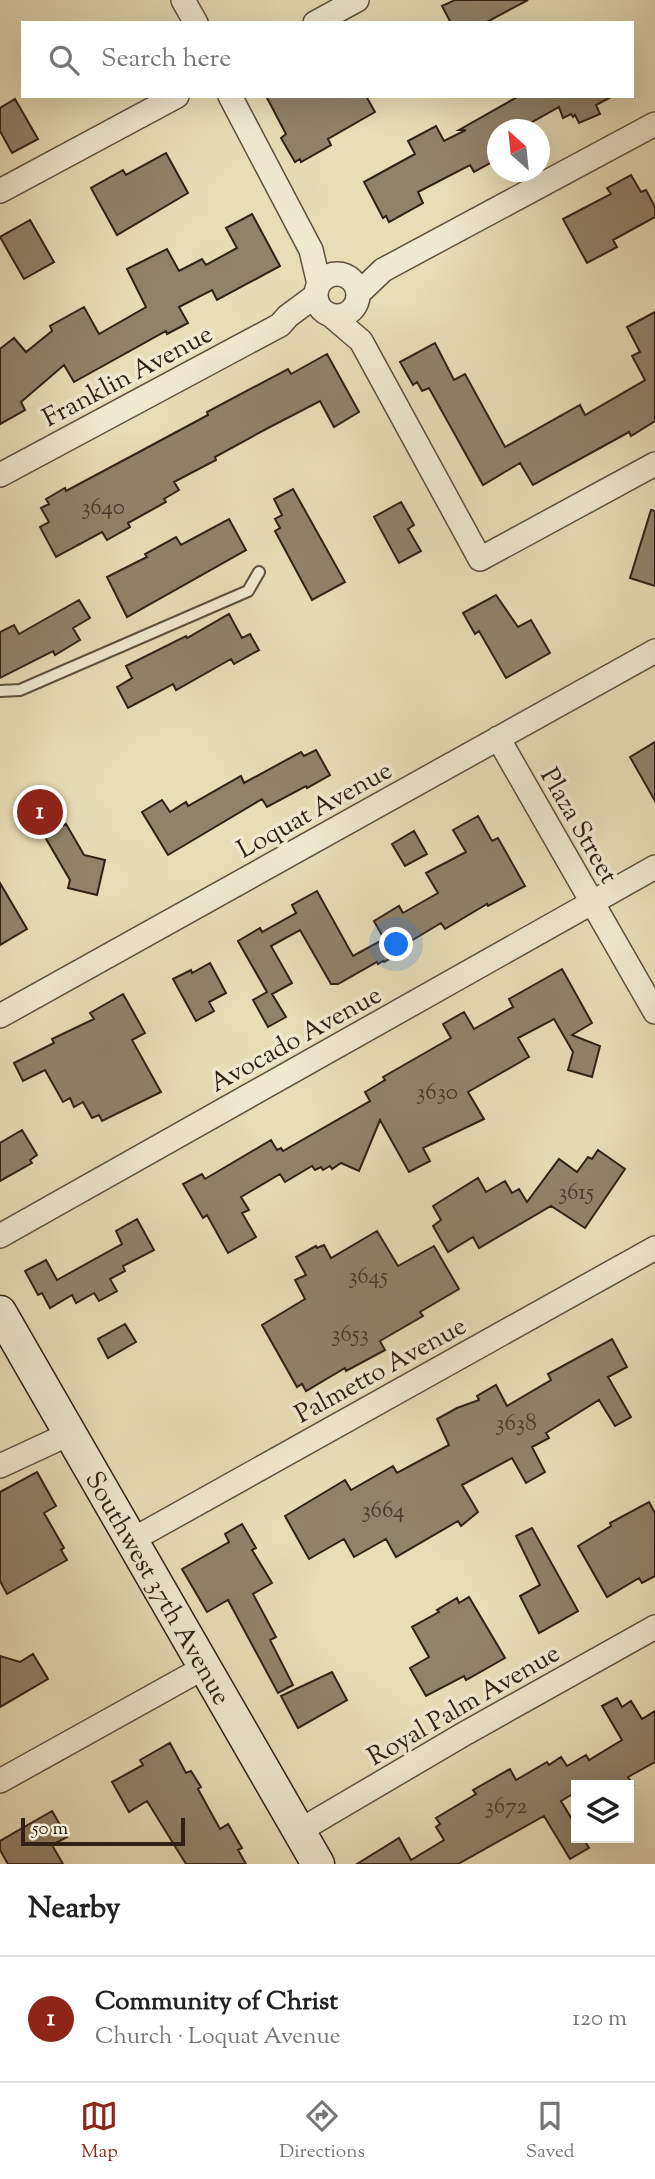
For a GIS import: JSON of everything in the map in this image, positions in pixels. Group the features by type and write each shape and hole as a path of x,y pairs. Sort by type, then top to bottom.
{"main road":[{"name":"Southwest 37th Avenue","path":"0,1312 318,1864"}],"street":[{"path":"183,0 195,21"},
{"path":"319,21 357,0"},
{"path":"0,191 173,98"},
{"path":"231,98 480,559 655,464"},
{"path":"336,295 655,124"},
{"name":"Franklin Avenue","path":"0,475 279,325 288,316 336,295"},
{"name":"Loquat Avenue","path":"0,1016 655,651"},
{"name":"Plaza Street","path":"498,738 655,1012"},
{"name":"Avocado Avenue","path":"0,1236 655,867"},
{"name":"Palmetto Avenue","path":"132,1539 655,1248"},
{"path":"0,1466 69,1434"},
{"name":"Royal Palm Avenue","path":"299,1831 464,1734 655,1628"},
{"path":"0,1781 205,1667"}],"lane":[{"path":"0,691 20,690 248,591 259,572"}],"building":[{"path":"455,0 528,0 489,21 450,21 442,6"},
{"path":"267,98 367,98 375,112 328,139 331,145 301,162 300,159 295,162 281,138 286,134"},
{"path":"515,98 609,98 596,105 600,114 579,123 575,115 563,118 559,107 538,119 487,119 487,165 474,172 470,165 418,192 423,203 389,222 386,216 383,218 364,182 415,154 408,141 436,126 444,141 466,130 459,130"},
{"path":"15,99 38,139 12,153 0,131 0,108"},
{"path":"166,153 188,193 117,235 91,188 123,170 126,175"},
{"path":"631,175 641,192 646,190 655,207 655,217 613,240 617,247 587,263 563,219 611,194 607,188"},
{"path":"252,214 280,266 217,300 212,290 179,307 188,323 167,334 166,331 74,382 64,365 21,402 25,410 0,424 0,349 14,338 26,352 52,331 50,326 84,307 99,334 146,307 127,269 167,249 179,271 202,259 206,265 237,248 226,228"},
{"path":"30,220 54,262 24,279 0,237"},
{"path":"655,312 655,421 631,436 629,432 533,485 520,463 483,485 429,388 422,391 417,382 413,385 400,362 435,343 454,380 465,374 505,447 580,405 585,415 645,380 632,356 640,352 627,327"},
{"path":"327,354 359,412 334,427 320,401 174,482 179,490 164,499 166,502 128,523 130,527 107,540 102,532 56,557 40,527 49,522 41,508 49,504 46,499 65,488 66,491 208,415 207,412 288,369 291,374"},
{"path":"293,489 345,582 312,600 275,531 280,528 275,519 282,515 274,499"},
{"path":"401,502 414,525 408,529 421,551 399,563 374,517"},
{"path":"651,510 655,511 655,586 630,578"},
{"path":"229,519 246,550 127,617 107,577 147,557 145,554 176,537 181,545"},
{"path":"496,595 518,627 531,620 550,653 506,678 479,631 475,634 463,613"},
{"path":"79,600 90,618 73,628 80,640 55,655 53,651 0,678 0,632 14,625 19,634"},
{"path":"229,614 242,638 250,634 259,650 234,664 231,659 176,690 173,684 128,708 117,687 132,678 126,666 186,636 187,638"},
{"path":"655,742 655,801 630,757"},
{"path":"316,750 330,775 267,807 262,799 168,855 142,812 162,800 170,812 186,802 188,806 241,776 244,783 301,752 304,756"},
{"path":"478,816 492,841 498,838 525,886 488,906 487,904 445,929 441,923 401,947 404,951 384,962 377,962 338,984 331,984 300,930 271,946 292,983 272,994 286,1017 268,1027 253,1000 267,992 238,941 260,928 262,932 296,913 292,905 317,891 353,956 384,939 374,921 399,906 403,913 438,893 426,873 466,852 453,830"},
{"path":"66,824 84,855 105,860 97,895 68,888 70,880 45,837"},
{"path":"414,831 427,854 405,866 392,844"},
{"path":"0,883 27,929 0,945"},
{"path":"210,963 226,993 209,1002 214,1011 196,1021 173,979"},
{"path":"562,969 592,1023 572,1035 600,1046 592,1077 568,1070 573,1052 554,1019 518,1038 529,1057 468,1092 484,1119 423,1148 430,1161 409,1172 380,1120 359,1171 341,1163 332,1169 330,1166 323,1170 321,1167 315,1170 312,1166 285,1182 280,1174 241,1197 249,1210 242,1213 256,1237 228,1253 207,1215 203,1218 183,1184 202,1174 205,1179 271,1140 277,1150 281,1148 283,1151 370,1101 365,1092 385,1080 383,1077 451,1038 443,1024 464,1012 474,1029 513,1007 509,999"},
{"path":"123,994 145,1033 132,1040 161,1092 102,1121 99,1115 92,1118 83,1102 74,1107 70,1098 63,1102 45,1070 23,1081 14,1063 54,1043 52,1039 94,1019 90,1013"},
{"path":"22,1130 37,1155 30,1160 32,1163 0,1181 0,1143"},
{"path":"598,1150 625,1169 585,1228 551,1206 479,1248 473,1237 448,1252 433,1226 441,1220 433,1206 478,1178 486,1192 505,1181 512,1193 519,1189 527,1202 559,1159 577,1172 588,1157 592,1159"},
{"path":"137,1219 154,1250 123,1266 125,1271 110,1279 117,1291 99,1301 94,1293 76,1303 72,1295 50,1308 42,1293 38,1295 25,1271 46,1260 57,1280 122,1244 116,1231"},
{"path":"377,1231 398,1266 434,1246 459,1289 420,1312 423,1316 380,1341 385,1350 346,1371 345,1368 306,1391 302,1384 297,1387 262,1325 305,1299 295,1280 306,1275 296,1257 316,1246 317,1248 324,1245 331,1258"},
{"path":"125,1324 136,1342 108,1358 98,1339"},
{"path":"612,1339 627,1367 608,1377 631,1417 615,1426 599,1400 546,1433 549,1438 532,1447 545,1472 526,1483 512,1458 462,1485 478,1512 461,1526 458,1521 396,1557 386,1539 354,1557 344,1539 309,1559 285,1516 345,1480 351,1490 393,1466 397,1473 449,1445 437,1419 479,1400 477,1396 496,1385 507,1406 551,1380 548,1374"},
{"path":"37,1472 56,1506 44,1513 64,1548 61,1550 67,1560 7,1594 0,1581 0,1492"},
{"path":"649,1502 655,1513 655,1576 642,1583 639,1578 607,1597 578,1546 611,1526 610,1523"},
{"path":"242,1524 256,1548 252,1550 272,1583 253,1594 276,1637 270,1640 293,1685 278,1693 228,1600 207,1612 182,1569 229,1542 225,1534"},
{"path":"532,1528 578,1611 539,1633 520,1596 540,1585 516,1536"},
{"path":"469,1597 505,1658 466,1680 464,1676 426,1696 410,1668 429,1657 412,1627 457,1598 459,1603"},
{"path":"33,1654 48,1679 0,1707 0,1656 20,1662"},
{"path":"332,1672 347,1700 298,1728 281,1696"},
{"path":"617,1698 622,1707 631,1701 642,1719 655,1711 655,1762 628,1777 630,1780 571,1780 571,1795 561,1801 571,1818 571,1843 586,1843 589,1848 570,1859 544,1816 458,1864 357,1864 399,1838 411,1860 444,1840 436,1827 440,1824 436,1818 476,1794 473,1790 510,1769 516,1780 561,1757 567,1766 586,1755 589,1760 622,1740 602,1706"},
{"path":"170,1743 186,1773 191,1771 201,1787 198,1789 220,1829 228,1824 242,1848 238,1850 246,1864 186,1864 147,1801 129,1812 112,1782 143,1765 140,1760"},
{"path":"52,1811 67,1837 52,1845 63,1864 8,1864 0,1850 0,1841"}],"place":[{"name":"Community of Christ","path":"40,812"}]}
